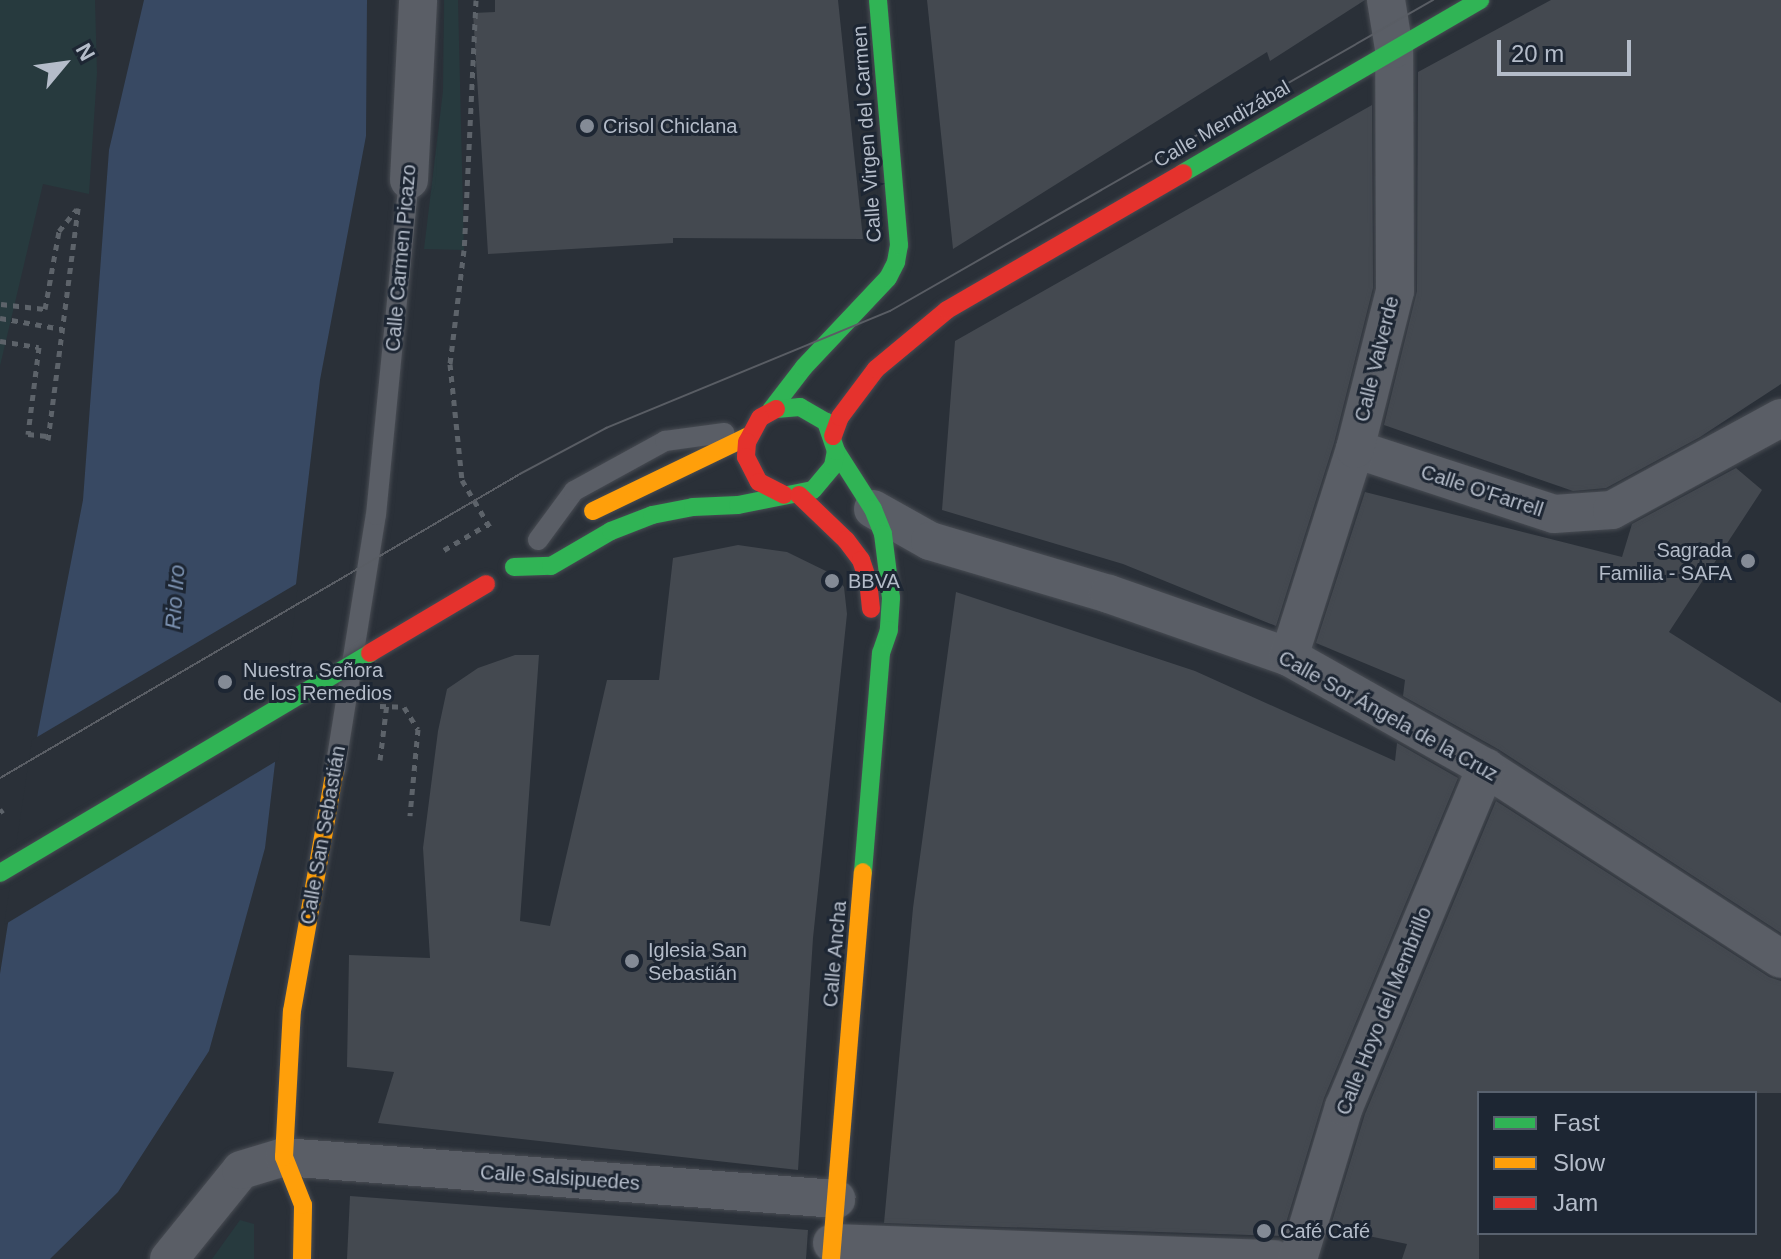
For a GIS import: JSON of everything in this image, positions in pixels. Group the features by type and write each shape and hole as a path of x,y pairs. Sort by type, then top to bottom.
{"main road":[{"name":"Calle Virgen del Carmen","path":"771,410 804,367 888,278 896,262 899,245 878,0"},
{"name":"Calle Mendizábal","path":"835,444 845,409 876,369 947,310 1480,0"},
{"path":"0,873 514,567 538,540 750,433 771,410 800,407 814,412 873,509 883,534 891,598 889,630 881,653"},
{"path":"750,433 746,457 750,470 759,482 791,495 846,540 861,560 871,601 871,633 881,653"},
{"path":"514,567 551,566 611,531 652,515 791,495 825,480 833,466 835,444"},
{"name":"Calle Ancha","path":"831,1251 881,653"},
{"name":"Calle San Sebastián","path":"284,1157 292,1011 335,770"},
{"path":"284,1157 303,1205 302,1259"}],"street":[{"name":"Calle Carmen Picazo","path":"409,180 418,0"},
{"name":"Calle Valverde","path":"1289,657 1355,449 1395,291 1394,49 1386,0"},
{"name":"Calle O'Farrell","path":"1355,449 1554,514 1612,510 1781,418"},
{"name":"Calle Sor Ángela de la Cruz","path":"873,509 930,541 1109,594 1289,657 1486,768 1781,959"},
{"name":"Calle Hoyo del Membrillo","path":"1298,1259 1344,1107 1486,768"},
{"name":"Calle Salsipuedes","path":"284,1157 836,1199"},
{"path":"169,1259 241,1170 284,1157"},
{"path":"831,1251 1275,1259"}],"lane":[{"name":"Calle Carmen Picazo","path":"376,515 409,180"},
{"path":"538,540 574,491 665,441 750,433"},
{"name":"Calle San Sebastián","path":"335,770 376,515"}],"path":[{"path":"476,0 464,250 450,364 462,480 514,567"},
{"path":"0,306 45,309 59,231 78,208 48,438 28,434 39,347 0,341"},
{"path":"0,318 62,329"},
{"path":"444,550 488,524"},
{"path":"380,767 390,682 385,646"},
{"path":"347,705 404,707 418,729 410,816"}],"green space":[{"path":"0,0 95,0 97,73 89,194 43,184 0,366"},
{"path":"444,0 458,0 464,250 424,249 443,91"},
{"path":"240,1220 254,1224 254,1259 212,1259"}],"water":[{"name":"Rio Iro","path":"144,0 367,0 366,136 320,380 265,848 209,1051 118,1192 50,1259 0,1259 0,974 38,732 83,500 109,150"}],"pier":[{"path":"298,583 278,760 4,925 32,740"}],"building":[{"path":"495,0 838,0 863,239 673,238 673,243 488,254 473,13 495,12"},
{"path":"927,0 1365,0 1270,61 1267,52 953,249"},
{"path":"1551,0 1781,0 1781,384 1700,437 1606,488 1573,491 1384,425 1417,291 1418,72"},
{"path":"1372,105 1373,288 1334,443 1276,626 1123,564 942,510 955,341"},
{"path":"1736,468 1762,490 1669,632 1781,703 1781,933 1498,749 1403,696 1405,680 1316,643 1365,492 1622,557 1632,524"},
{"path":"738,545 787,552 832,574 844,587 847,614 813,938 798,1170 378,1123 394,1072 347,1067 349,955 430,958 423,848 438,731 447,689 478,668 515,655 539,655 520,921 550,926 607,680 659,680 673,558"},
{"path":"956,592 1195,671 1395,761 1397,743 1458,778 1324,1098 1282,1236 884,1223 913,908"},
{"path":"1496,801 1769,977 1781,981 1781,1093 1477,1091 1479,1259 1402,1259 1407,1244 1330,1228 1365,1114"},
{"path":"350,1196 808,1230 806,1259 347,1259"}],"tram line":[{"path":"0,778 520,474 606,428 890,311 1433,0"}],"traffic: fast":[{"path":"771,410 804,367 888,278 896,262 899,245 878,0"},
{"path":"1183,173 1480,0"},
{"path":"514,567 551,566 611,531 652,515 693,507 738,505 813,490 833,466 836,451 826,422 800,407 776,409"},
{"path":"836,451 873,509 883,534 891,598 889,630 881,653 863,872"},
{"path":"0,873 370,653"}],"traffic: slow":[{"path":"593,511 749,436"},
{"path":"302,1259 303,1205 284,1157 292,1011 335,770"},
{"path":"831,1259 863,872"}],"traffic: jam":[{"path":"833,436 840,417 876,369 947,310 1183,173"},
{"path":"776,409 760,418 747,442 746,457 759,482 784,495"},
{"path":"799,495 846,540 861,560 868,580 871,609"},
{"path":"370,653 486,584"}],"place":[{"name":"Crisol Chiclana","path":"587,126"},
{"name":"Sagrada Familia - SAFA","path":"1748,561"},
{"name":"BBVA","path":"832,581"},
{"name":"Nuestra Señora de los Remedios","path":"225,682"},
{"name":"Iglesia San Sebastián","path":"632,961"},
{"name":"Café Café","path":"1264,1231"}]}
